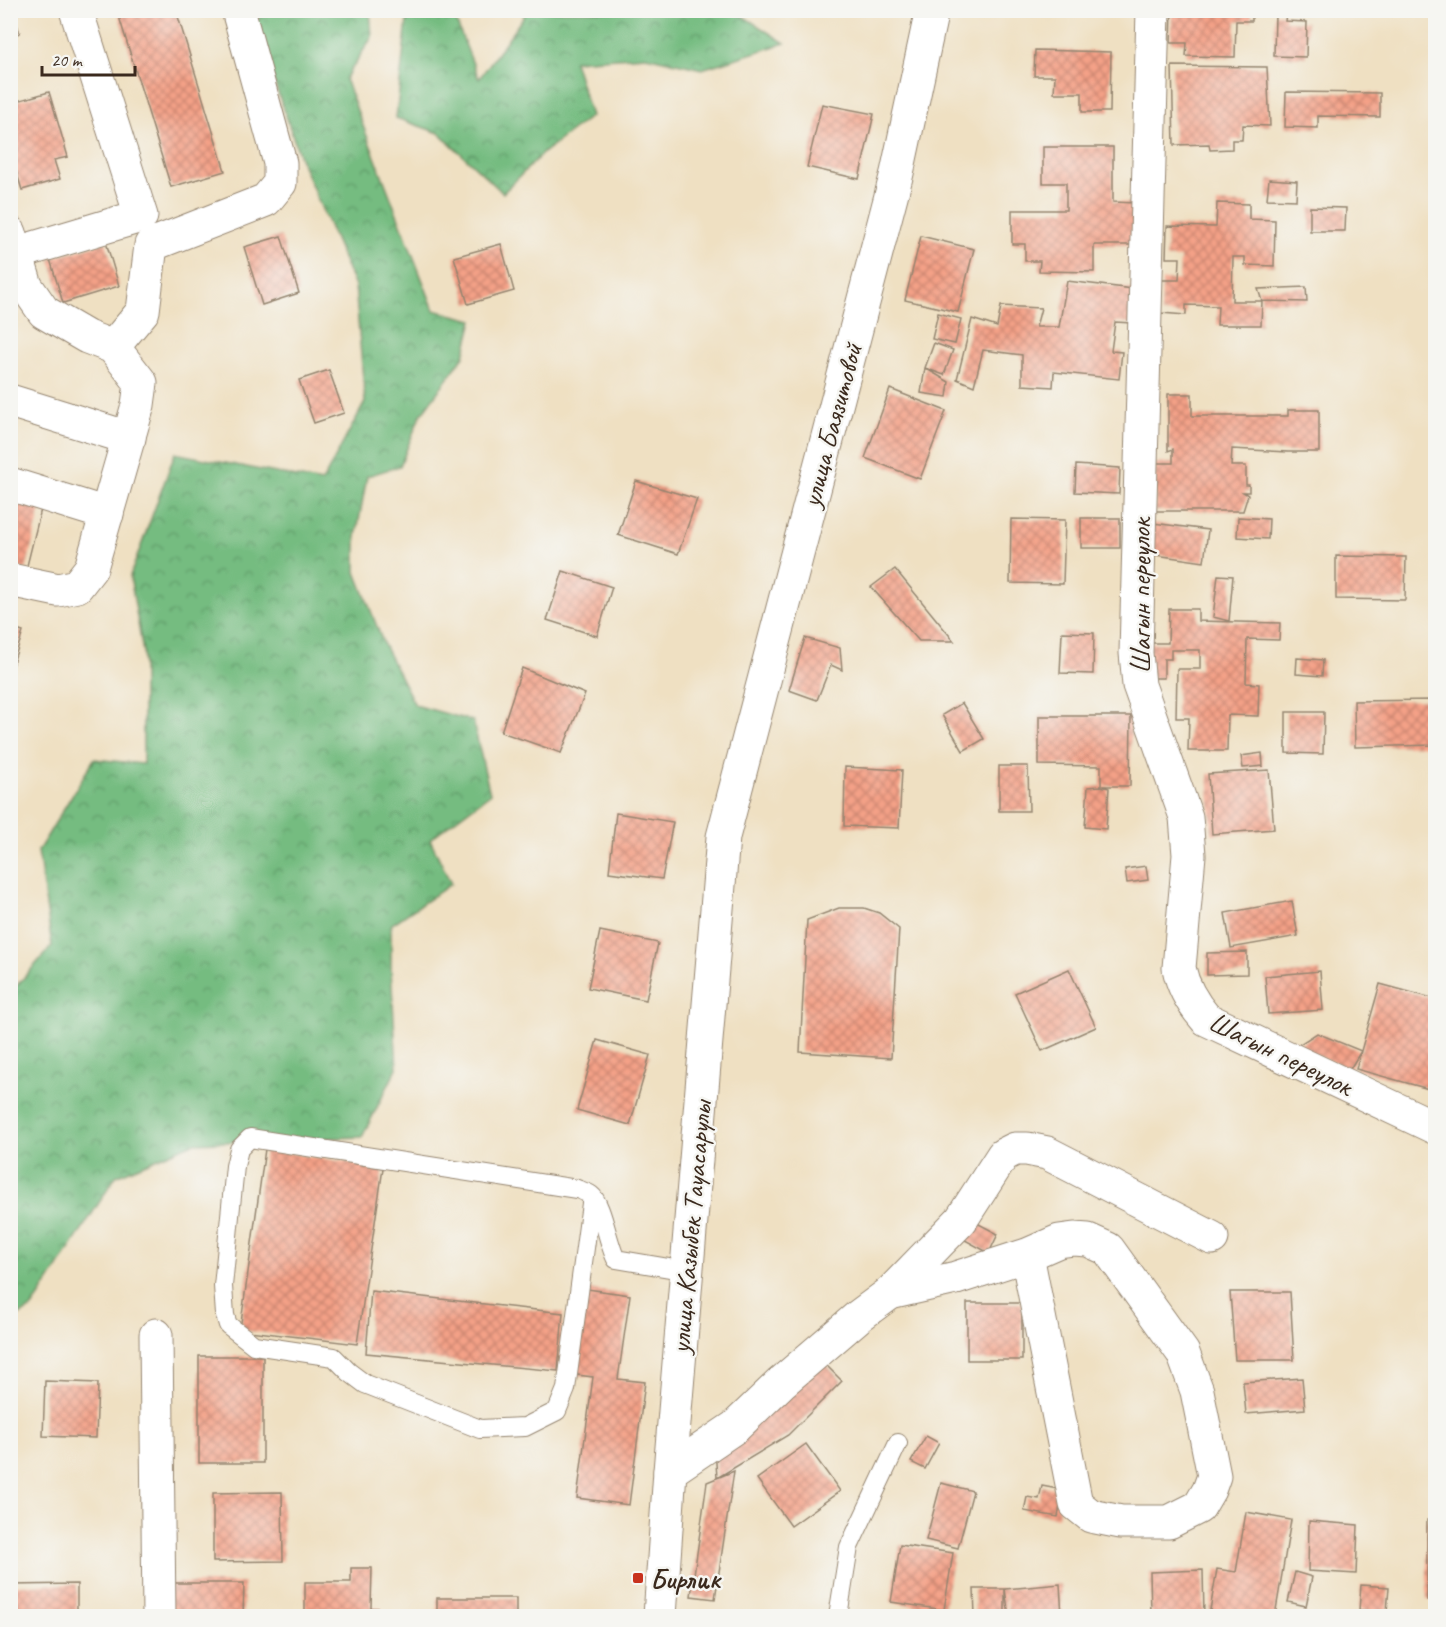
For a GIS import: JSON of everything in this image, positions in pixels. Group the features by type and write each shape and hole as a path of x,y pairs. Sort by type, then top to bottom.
{"street":[{"path":"10,580 58,590 77,586 91,568 138,405 141,383 113,347 87,337 44,312 26,286 14,243 141,216 76,10"},
{"path":"113,347 143,311 151,245 266,200 280,183 280,163 238,10"},
{"name":"улица Баязитовой","path":"723,837 897,173 932,10"},
{"name":"Шагын переулок","path":"1153,10 1136,653 1139,685 1186,817 1189,855 1179,968 1183,984 1195,1007 1206,1019 1436,1128"},
{"path":"10,401 129,438"},
{"path":"10,484 107,514"},
{"name":"улица Казыбек Тауасарулы","path":"660,1617 723,837"},
{"path":"670,1472 735,1427 781,1383 859,1316 890,1293 961,1220 1003,1155 1015,1149 1047,1153 1212,1238"},
{"path":"890,1293 956,1278 1027,1255 1059,1241 1088,1240 1108,1249 1183,1353 1197,1391 1214,1476 1199,1507 1170,1522 1121,1522 1091,1516 1076,1504 1027,1255"},
{"path":"156,1335 159,1617"}],"lane":[{"path":"592,1196 566,1389 557,1411 525,1427 480,1429 365,1384 334,1357 254,1345 228,1325 223,1286 235,1166 239,1149 250,1138 578,1189 592,1196 598,1203 611,1250 616,1259 687,1271"},
{"path":"838,1617 849,1547 898,1443"}],"green space":[{"path":"262,11 370,11 372,37 345,79 434,310 473,320 464,356 420,416 400,466 367,476 356,537 356,572 384,645 415,705 473,721 490,794 430,839 451,884 391,925 391,970 397,1068 362,1137 193,1143 116,1176 32,1308 11,1320 11,992 52,946 38,851 94,759 143,764 143,652 130,576 175,453 322,482 365,402 355,286 302,163 255,26"},
{"path":"408,11 452,11 479,79 524,16 524,11 735,11 785,43 702,69 646,56 574,61 591,116 543,153 503,193 439,133 396,118"}],"building":[{"path":"10,10 12,10 20,33 10,36"},
{"path":"117,10 176,10 225,171 171,187"},
{"path":"1172,10 1252,10 1252,21 1236,21 1235,57 1186,56 1187,43 1171,43"},
{"path":"1275,14 1286,14 1285,21 1307,22 1306,57 1274,56"},
{"path":"1035,50 1111,52 1110,112 1082,112 1082,93 1054,93 1055,76 1034,76"},
{"path":"1172,66 1267,67 1270,126 1243,125 1242,140 1232,140 1232,149 1210,150 1209,144 1174,145"},
{"path":"49,92 68,157 54,160 60,179 22,190 10,151 10,103"},
{"path":"1286,92 1380,93 1380,117 1318,116 1318,128 1285,127"},
{"path":"822,104 874,114 859,179 807,167"},
{"path":"1043,147 1113,147 1113,202 1136,203 1136,245 1094,245 1094,272 1039,271 1040,261 1025,261 1025,244 1012,244 1012,210 1066,210 1066,183 1043,183"},
{"path":"1269,179 1297,181 1296,200 1267,199"},
{"path":"1217,203 1249,204 1249,219 1275,220 1274,266 1245,265 1245,257 1233,257 1232,301 1262,301 1261,325 1217,325 1218,306 1186,305 1186,315 1161,313 1162,280 1179,280 1180,258 1166,258 1167,226 1216,227"},
{"path":"1310,207 1346,208 1345,231 1310,231"},
{"path":"281,236 299,293 262,305 244,247"},
{"path":"921,236 974,249 958,312 905,300"},
{"path":"106,242 119,286 63,303 50,259"},
{"path":"501,244 514,291 468,304 454,257"},
{"path":"1067,281 1133,289 1132,323 1115,322 1111,351 1122,352 1119,379 1054,372 1053,387 1022,385 1022,355 983,350 974,386 957,379 972,319 997,327 1001,306 1041,308 1036,327 1059,327"},
{"path":"1306,287 1307,302 1262,301 1258,289"},
{"path":"938,313 961,319 955,344 932,339"},
{"path":"934,343 953,350 944,375 925,368"},
{"path":"925,368 949,382 947,397 921,393"},
{"path":"329,370 344,413 314,423 299,380"},
{"path":"890,389 946,411 920,479 865,458"},
{"path":"1168,394 1192,394 1192,416 1288,416 1288,410 1319,410 1319,452 1232,449 1231,466 1246,466 1246,485 1249,485 1249,492 1243,492 1248,495 1243,511 1155,511 1155,463 1173,463 1173,449 1168,451"},
{"path":"1076,465 1120,468 1119,494 1075,492"},
{"path":"636,481 697,499 678,554 618,535"},
{"path":"10,493 43,501 26,570 10,567"},
{"path":"1238,517 1269,519 1268,539 1237,537"},
{"path":"1081,518 1120,518 1120,548 1081,548"},
{"path":"1011,519 1065,520 1063,584 1010,583"},
{"path":"1153,523 1208,530 1204,562 1149,554"},
{"path":"1336,556 1406,557 1405,600 1336,599"},
{"path":"895,569 954,641 919,641 871,587"},
{"path":"563,571 612,587 597,636 547,620"},
{"path":"1218,575 1233,576 1229,621 1213,617"},
{"path":"1169,609 1198,609 1198,621 1280,623 1279,640 1247,639 1246,683 1259,684 1258,716 1228,715 1227,751 1188,751 1189,718 1176,718 1177,669 1200,669 1200,650 1171,650 1171,659 1164,659 1164,678 1149,678 1149,643 1168,643"},
{"path":"10,628 23,632 11,669 10,669"},
{"path":"1062,632 1094,633 1093,674 1060,673"},
{"path":"805,638 840,648 842,670 831,665 817,700 789,690"},
{"path":"1297,658 1323,660 1322,676 1296,674"},
{"path":"522,668 585,694 561,753 501,732"},
{"path":"1436,700 1436,745 1355,747 1354,701"},
{"path":"962,703 984,739 963,751 942,715"},
{"path":"1286,712 1324,712 1323,754 1286,753"},
{"path":"1039,716 1131,716 1130,786 1101,786 1101,766 1039,765"},
{"path":"1262,753 1263,766 1243,768 1241,756"},
{"path":"999,766 1028,766 1029,811 999,811"},
{"path":"845,767 902,770 899,828 844,826"},
{"path":"1269,770 1274,829 1212,834 1208,774"},
{"path":"1088,787 1109,788 1106,829 1085,827"},
{"path":"616,813 673,822 662,879 609,872"},
{"path":"1146,866 1148,880 1127,883 1125,869"},
{"path":"1292,901 1298,936 1231,948 1225,913"},
{"path":"839,908 864,908 879,913 899,929 891,1058 800,1052 807,920"},
{"path":"600,931 658,943 646,1000 588,988"},
{"path":"1247,952 1247,974 1207,975 1207,953"},
{"path":"1069,969 1096,1027 1042,1051 1015,993"},
{"path":"1320,971 1323,1010 1268,1014 1265,976"},
{"path":"1380,984 1436,999 1436,1066 1429,1089 1356,1069"},
{"path":"1317,1033 1361,1051 1350,1069 1295,1047"},
{"path":"597,1040 650,1055 630,1125 577,1110"},
{"path":"265,1149 383,1168 357,1344 240,1330"},
{"path":"975,1222 998,1234 989,1253 965,1240"},
{"path":"580,1288 630,1295 618,1379 645,1382 629,1505 577,1498 593,1377 569,1374"},
{"path":"371,1291 563,1313 558,1371 366,1353"},
{"path":"1230,1292 1290,1292 1294,1360 1235,1360"},
{"path":"967,1303 1022,1303 1022,1360 967,1360"},
{"path":"199,1356 263,1356 263,1463 199,1463"},
{"path":"821,1360 842,1381 788,1435 717,1478 715,1448"},
{"path":"1302,1378 1305,1409 1246,1414 1243,1382"},
{"path":"45,1381 98,1383 96,1438 43,1436"},
{"path":"926,1436 939,1443 925,1469 911,1462"},
{"path":"806,1444 840,1491 791,1526 757,1479"},
{"path":"734,1471 715,1599 691,1596 707,1482"},
{"path":"941,1483 973,1491 958,1548 926,1540"},
{"path":"1042,1486 1063,1490 1058,1517 1024,1511 1027,1497 1039,1499"},
{"path":"282,1492 283,1561 213,1562 213,1493"},
{"path":"1246,1512 1291,1520 1275,1616 1209,1616 1217,1569 1236,1572"},
{"path":"1427,1520 1436,1520 1436,1600 1427,1600"},
{"path":"1309,1521 1358,1525 1356,1574 1308,1571"},
{"path":"900,1545 953,1553 944,1610 891,1602"},
{"path":"351,1568 372,1568 371,1608 381,1608 381,1616 305,1616 305,1582 351,1582"},
{"path":"1203,1570 1204,1616 1151,1616 1150,1572"},
{"path":"1295,1572 1312,1577 1306,1606 1288,1602"},
{"path":"165,1583 244,1583 243,1616 165,1616"},
{"path":"77,1584 77,1616 10,1616 10,1585"},
{"path":"1060,1584 1062,1616 1009,1616 1005,1589"},
{"path":"1361,1585 1389,1587 1387,1612 1359,1610"},
{"path":"974,1589 1005,1589 1005,1616 975,1616"},
{"path":"437,1598 516,1598 516,1616 437,1616"}],"place":[{"name":"Бирлик","path":"638,1578"}]}
